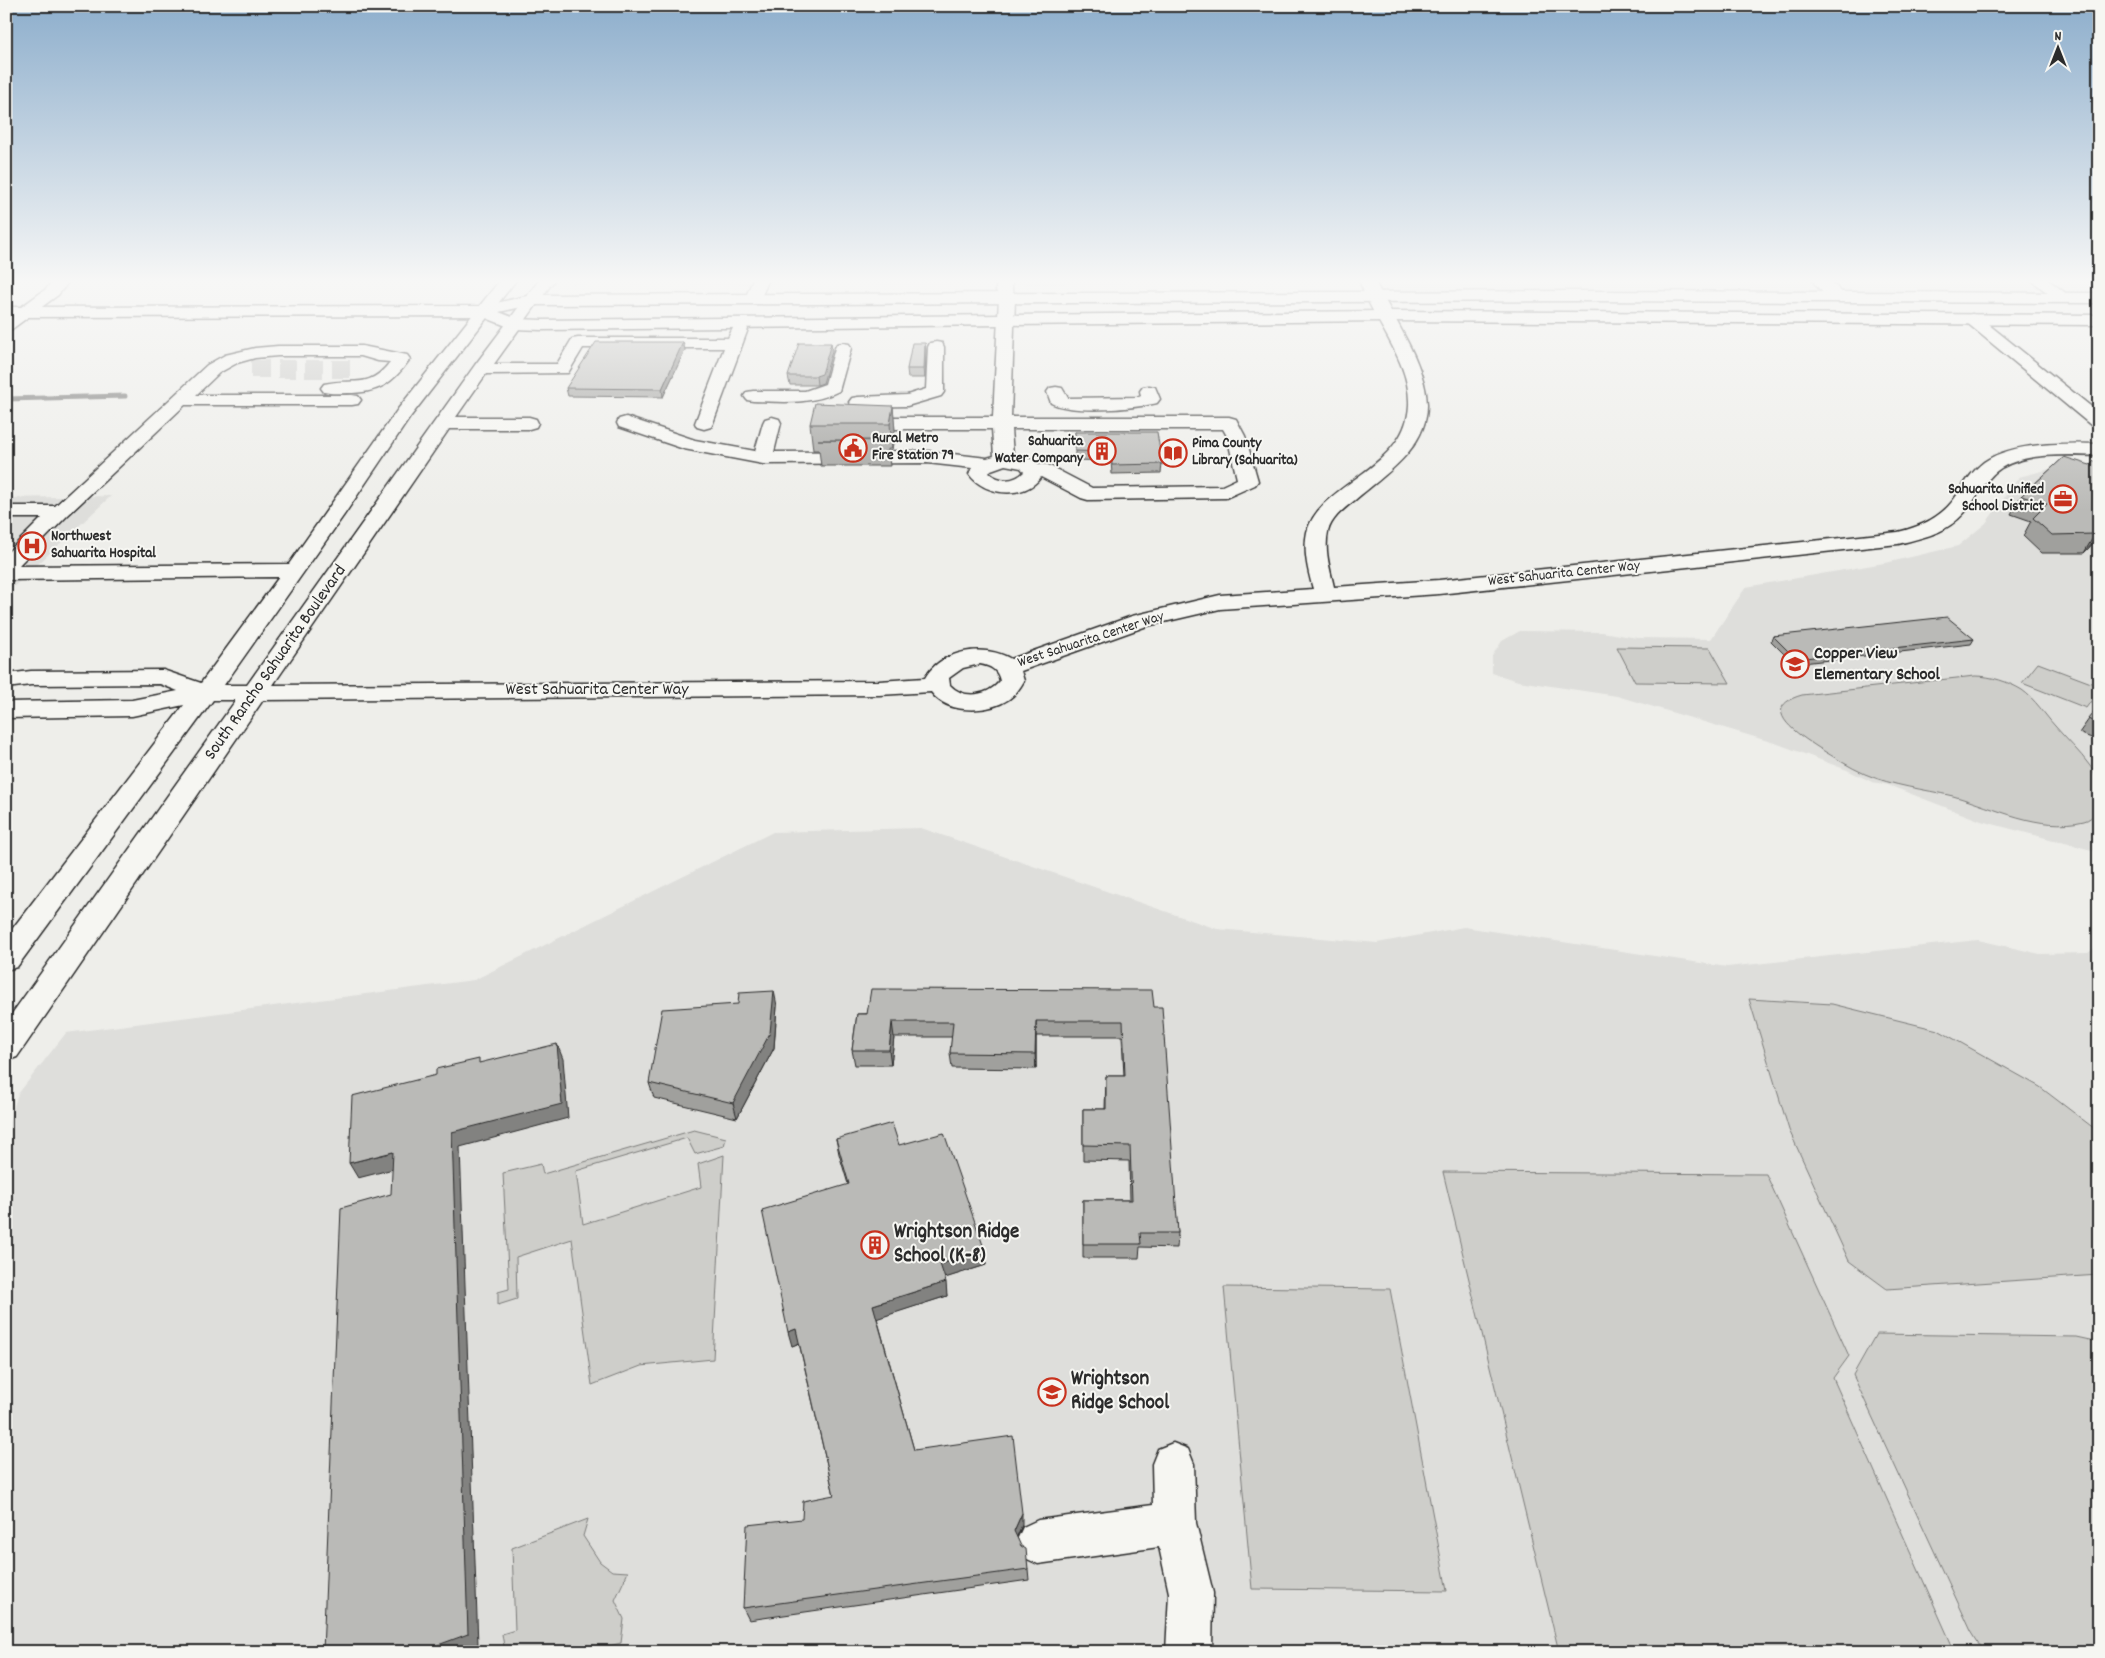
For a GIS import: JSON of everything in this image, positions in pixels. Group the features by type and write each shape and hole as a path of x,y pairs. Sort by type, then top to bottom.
{"main road":[{"path":"6,566 60,512 213,368 230,359 241,356"},
{"path":"193,388 366,388 382,382 394,369 363,360 329,356"},
{"path":"6,959 206,693 414,400 448,356"},
{"name":"South Rancho Sahuarita Boulevard","path":"6,1048 491,356"},
{"path":"481,370 562,369 570,356"},
{"path":"704,423 730,356"},
{"path":"752,400 821,402 827,398 833,387 841,356"},
{"path":"858,402 908,401 924,398 935,392 936,356"},
{"path":"1005,356 1001,440 995,462 980,470 979,474 986,482 1012,485 1020,484 1032,476 1033,471"},
{"path":"1325,594 1316,556 1318,529 1331,510 1397,455 1412,434 1418,403 1413,379 1403,356"},
{"path":"2018,356 2099,422"},
{"path":"213,368 251,369"},
{"path":"1056,392 1057,399 1065,402 1140,402 1151,399 1149,391"},
{"path":"178,400 414,400"},
{"path":"444,423 529,423"},
{"path":"626,423 691,445 763,458 927,457 995,462 1021,461 1028,464 1033,471"},
{"path":"763,458 772,423"},
{"path":"854,423 1229,423 1236,436 1248,481 1226,492 1088,494 1041,469 1033,471"},
{"name":"West Sahuarita Center Way","path":"1008,668 1140,622 1220,602 1438,587 1898,538 1928,531 1945,520 1959,507 1978,478 1996,463 2026,454 2063,449 2099,450"},
{"path":"6,512 60,512"},
{"path":"6,573 295,570"},
{"path":"968,658 991,659 1008,668 1012,681 1009,688 1003,693 984,701 961,700 951,697 944,692 939,684 938,678 941,671 947,665 968,658"},
{"path":"6,681 31,678 162,677 206,693"},
{"name":"West Sahuarita Center Way","path":"206,693 879,688 939,684"},
{"path":"6,710 132,708 206,693"},
{"path":"1173,1464 1175,1522 1191,1593 1189,1652"},
{"path":"1038,1542 1175,1522"}],"shaded area":[{"name":"Copper View Elementary School","path":"2099,464 2099,852 1981,821 1888,785 1872,782 1847,770 1778,744 1617,696 1518,681 1492,673 1492,656 1502,641 1520,631 1602,632 1637,638 1711,639 1746,587 1890,562 1958,546 1986,523 2019,477 2064,465"},
{"name":"Northwest Sahuarita Hospital","path":"111,496 6,594 6,498"},
{"path":"1617,647 1710,648 1730,683 1635,682"},
{"path":"2038,663 2099,686 2099,690 2086,708 2022,683"},
{"path":"1975,676 2000,680 2022,690 2036,702 2086,761 2096,780 2099,797 2098,805 2091,818 2067,824 2034,821 1953,796 1876,778 1853,768 1811,743 1786,722 1782,714 1782,707 1789,700 1802,695"},
{"name":"Wrightson Ridge School","path":"921,828 1217,929 1377,943 1464,927 1727,967 1978,940 2040,954 2088,953 2099,945 2099,1652 6,1652 6,1131 18,1094 66,1033 474,980 773,832"},
{"path":"1749,999 1832,1004 1938,1030 2040,1087 2099,1132 2099,1275 1887,1289 1849,1261 1789,1130"},
{"path":"694,1130 726,1138 724,1146 695,1154 687,1138 576,1171 583,1224 701,1187 698,1164 724,1155 713,1359 641,1366 592,1385 572,1239 516,1257 517,1299 498,1305 498,1292 509,1289 503,1173 541,1164 543,1174"},
{"path":"1443,1172 1766,1174 1849,1356 1833,1378 1955,1652 1559,1652"},
{"path":"1224,1287 1390,1289 1447,1591 1252,1589"},
{"path":"1876,1334 2076,1337 2099,1342 2099,1652 1984,1652 1971,1631 1853,1375"},
{"path":"588,1519 583,1536 600,1562 612,1571 628,1572 615,1600 624,1619 621,1643 586,1652 505,1652 502,1634 515,1630 512,1548"}],"building":[{"path":"587,356 677,356 662,389 566,388"},
{"path":"795,356 827,356 822,374 816,376 788,376"},
{"path":"909,356 924,356 924,369 907,369"},
{"path":"815,403 893,406 890,424 810,424"},
{"path":"1075,432 1157,432 1162,464 1112,465 1111,452 1075,451"},
{"path":"818,440 887,440 887,441"},
{"name":"Sahuarita Unified School District","path":"2064,457 2090,465 2094,461 2099,462 2099,531 2095,534 2052,535 2033,518 2047,504 2021,496"},
{"path":"1947,617 1974,639 1796,659 1773,636"},
{"path":"2099,705 2099,724 2088,719"},
{"path":"871,989 1152,990 1154,1007 1162,1007 1178,1233 1140,1233 1141,1244 1083,1244 1083,1200 1132,1200 1130,1146 1083,1145 1083,1109 1106,1109 1106,1076 1125,1076 1123,1021 1036,1021 1035,1054 950,1053 953,1022 892,1022 889,1050 852,1050 857,1014 867,1014"},
{"path":"774,991 770,1033 733,1103 649,1083 662,1009 738,1004 739,993"},
{"path":"557,1044 562,1104 452,1132 468,1634 419,1652 323,1652 341,1208 391,1194 393,1152 349,1163 352,1096 436,1075 436,1069 479,1059 479,1063"},
{"path":"892,1123 899,1145 944,1133 985,1251 940,1264 946,1282 873,1305 914,1450 1013,1436 1022,1513 1014,1531 1021,1546 1026,1549 1028,1569 743,1608 747,1525 802,1519 803,1501 834,1495 796,1329 788,1332 762,1210 849,1184 836,1139"}],"waterway":[{"path":"6,399 125,396"}],"tunnel":[{"path":"251,369 355,369"}],"place":[{"name":"Rural Metro Fire Station 79","path":"853,448"},
{"name":"Sahuarita Water Company","path":"1102,451"},
{"name":"Pima County Library (Sahuarita)","path":"1173,453"},
{"name":"Sahuarita Unified School District","path":"2063,499"},
{"name":"Northwest Sahuarita Hospital","path":"32,546"},
{"name":"Copper View Elementary School","path":"1795,664"},
{"name":"Wrightson Ridge School (K-8)","path":"875,1245"},
{"name":"Wrightson Ridge School","path":"1052,1392"}]}
